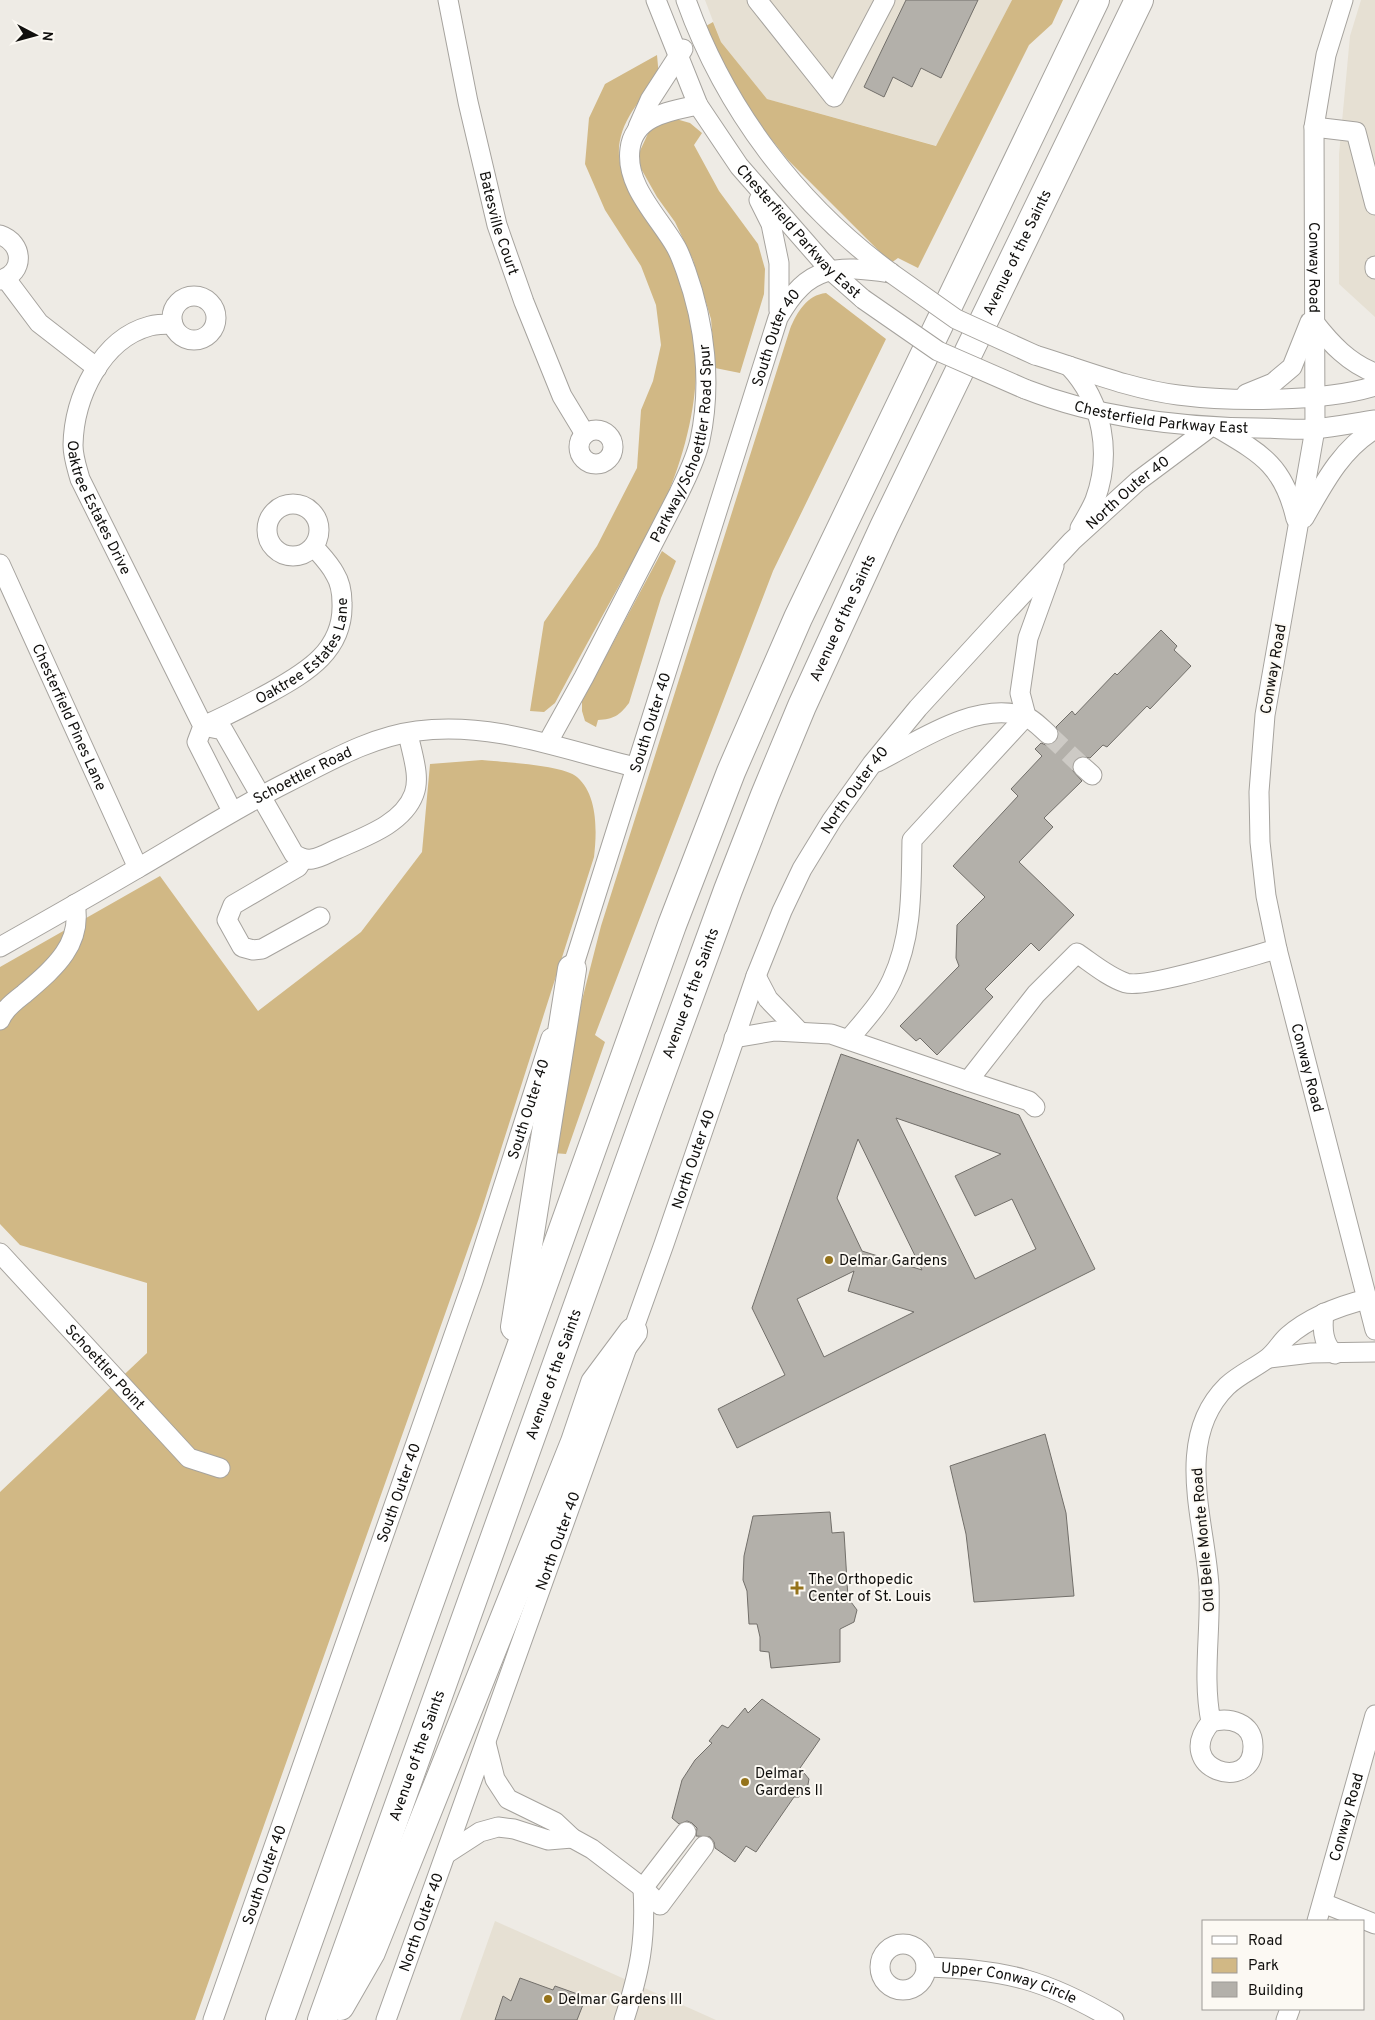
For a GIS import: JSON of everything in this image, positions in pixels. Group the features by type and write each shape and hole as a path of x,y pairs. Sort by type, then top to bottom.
{"highway":[{"path":"280,2020 672,925 758,707 881,442 1095,0"},
{"name":"Avenue of the Saints","path":"322,2020 653,1095 765,795 802,706 884,527 1139,0"},
{"path":"507,1383 572,969"},
{"path":"332,2020 371,1952 571,1452 595,1383 633,1332"}],"street":[{"name":"Batesville Court","path":"448,0 470,111 497,225 524,302 562,396 584,434"},
{"name":"Chesterfield Parkway East","path":"656,0 698,105 745,172 829,270 863,299 938,351 1062,404 1160,423 1213,428 1315,429 1375,420"},
{"name":"Chesterfield Parkway East","path":"686,0 701,42 760,144 834,226 882,269 956,319 1035,355 1178,395 1239,398 1315,396 1375,386"},
{"path":"757,0 834,97 885,0"},
{"name":"Conway Road","path":"1343,0 1326,55 1314,127 1315,429 1265,715 1259,792 1260,842 1266,896 1277,949 1375,1330"},
{"name":"Parkway/Schoettler Road Spur","path":"548,742 584,677 679,493 697,448 704,411 704,353 697,302 677,248 634,182 629,165 630,147 650,100 690,38 694,22"},
{"path":"635,135 642,125 657,114 698,105"},
{"path":"1314,127 1356,132 1375,205"},
{"path":"745,172 771,224 779,263 781,306 778,318"},
{"path":"0,235 13,242 19,255 16,269 3,279 39,323 97,368"},
{"name":"South Outer 40","path":"213,2020 473,1281 778,318 790,297 809,281 829,270 851,268 882,269"},
{"path":"1239,398 1273,384 1292,367 1309,329 1314,296"},
{"path":"1314,322 1338,350 1364,369 1375,372"},
{"name":"Oaktree Estates Drive","path":"173,324 151,326 131,333 119,341 97,368 82,395 75,422 73,446 80,479 203,726"},
{"path":"1069,366 1098,412 1103,442 1102,473 1094,501 1072,541"},
{"path":"1213,428 1255,450 1272,464 1290,496 1298,527"},
{"name":"North Outer 40","path":"386,2020 633,1332 756,976 782,911 802,869 832,820 872,764 918,708 1055,562 1072,541 1138,481 1213,428"},
{"path":"1298,527 1336,463 1375,429"},
{"name":"Oaktree Estates Lane","path":"203,726 232,714 304,673 321,660 334,643 340,626 342,592 336,574 314,547"},
{"path":"1026,716 1020,693 1028,638 1041,606 1055,562"},
{"name":"Chesterfield Pines Lane","path":"0,564 138,868"},
{"path":"872,764 962,719 1009,713 1026,716 1048,734"},
{"path":"849,1039 892,982 903,954 910,921 912,840 1026,716"},
{"path":"232,811 197,742 203,726 223,730 294,854 303,859 313,859 370,834 396,818 414,795 417,781 408,733"},
{"name":"Schoettler Road","path":"0,947 138,868 232,811 361,745 408,733 448,729 493,732 548,742 590,756 635,767"},
{"path":"303,859 298,867 233,905 227,920 242,947 262,950 320,917"},
{"path":"0,1020 10,1006 43,977 64,954 74,938 77,928 78,918 75,904"},
{"path":"968,1081 1036,994 1077,953 1110,976 1128,984 1151,983 1277,949"},
{"path":"756,976 768,999 798,1030"},
{"path":"734,1038 775,1031 798,1030 814,1034 831,1034 1029,1101 1035,1107"},
{"name":"Schoettler Point","path":"0,1253 189,1458 220,1468"},
{"name":"Old Belle Monte Road","path":"1211,1722 1207,1703 1210,1636 1208,1577 1196,1488 1196,1460 1201,1430 1214,1404 1226,1386 1246,1371 1269,1358 1289,1335 1324,1313 1367,1299"},
{"path":"1324,1313 1323,1328 1326,1345 1335,1354"},
{"name":"Old Belle Monte Road","path":"1269,1358 1312,1354 1375,1352"},
{"name":"Conway Road","path":"1317,1920 1375,1714"},
{"path":"486,1743 495,1779 508,1799 556,1822 572,1838 592,1849 643,1888 660,1905 704,1846"},
{"path":"446,1854 480,1832 498,1827 514,1829 548,1840 572,1838"},
{"path":"624,2020 642,1959 644,1930 643,1888 686,1832"},
{"path":"1323,1903 1375,1924"},
{"name":"Upper Conway Circle","path":"926,1967 978,1970 1033,1980 1069,1994 1114,2020"}],"shaded area":[{"path":"705,0 1012,0 937,146 767,99 721,42"},
{"path":"1361,0 1375,0 1375,317 1339,284 1339,154 1350,36"},
{"path":"495,1921 716,2020 460,2020"}],"green space":[{"path":"1012,0 1063,0 1052,24 1029,45 918,268 898,258 891,263 788,160 744,105 706,26 713,22 721,42 767,99 936,146"},
{"path":"657,55 659,77 631,113 622,133 619,144 619,156 625,179 662,240 675,267 685,295 695,340 696,355 695,392 692,411 684,448 672,484 650,533 555,703 544,712 530,711 544,622 597,546 637,468 641,410 653,381 661,345 656,305 641,266 605,210 585,164 589,118 605,84"},
{"path":"676,119 690,123 702,133 694,145 719,191 758,244 765,269 764,294 740,373 715,368 711,319 693,260 675,222 657,197 639,165 639,153 651,127"},
{"path":"826,293 886,339 773,571 595,1035 605,1042 566,1154 553,1153 581,1004 601,926 790,329 796,316 808,301 819,294"},
{"path":"662,551 676,561 661,598 629,703 616,716 598,720 596,727 585,721 582,701"},
{"path":"482,760 546,767 570,773 577,777 589,794 592,804 596,836 594,857 479,1218 195,2020 0,2020 0,1492 147,1353 147,1283 20,1245 0,1224 0,967 160,876 258,1011 361,932 422,852 430,764"}],"building":[{"path":"906,0 978,0 941,78 921,68 912,87 893,77 884,97 864,87"},
{"path":"1161,630 1177,646 1174,650 1191,666 1150,709 1147,706 1107,747 1103,745 1090,758 1080,756 1074,760 1073,771 1082,781 1044,818 1053,827 1019,862 1074,915 1039,951 1031,943 985,989 993,997 937,1055 920,1038 916,1041 900,1026 959,966 956,958 957,925 985,897 953,866 1018,796 1011,789 1042,756 1035,749 1041,743 1046,745 1056,742 1059,736 1056,727 1072,711 1075,715 1115,673 1117,675"},
{"name":"Delmar Gardens","path":"841,1054 1019,1115 1095,1269 737,1448 718,1409 785,1375 752,1308","holes":["896,1118 1001,1154 955,1176 975,1216 1012,1199 1036,1249 975,1279","858,1139 922,1270 862,1251 837,1198","854,1271 848,1291 914,1312 824,1357 797,1299"]},
{"path":"1045,1434 1066,1513 1074,1596 974,1602 966,1534 950,1466"},
{"path":"830,1512 832,1533 844,1532 848,1598 857,1610 854,1622 840,1629 840,1662 771,1668 769,1652 760,1651 760,1637 757,1624 749,1624 747,1591 743,1580 744,1556 753,1516"},
{"name":"Delmar Gardens II","path":"762,1699 820,1739 800,1768 809,1779 807,1790 799,1797 794,1797 756,1852 746,1846 735,1862 715,1848 714,1842 710,1837 696,1836 697,1828 692,1823 687,1821 679,1824 672,1818 682,1780 695,1760 712,1743 709,1741 722,1725 728,1728 745,1708 748,1713"},
{"name":"Delmar Gardens III","path":"520,1978 553,1990 555,1986 586,1997 577,2020 495,2020 503,1996 511,2001"}],"tunnel":[{"path":"1048,734 1083,767"}],"place":[{"name":"Delmar Gardens","path":"829,1260"},
{"name":"The Orthopedic Center of St. Louis","path":"797,1588"},
{"name":"Delmar Gardens II","path":"745,1782"},
{"name":"Delmar Gardens III","path":"548,1999"}]}
